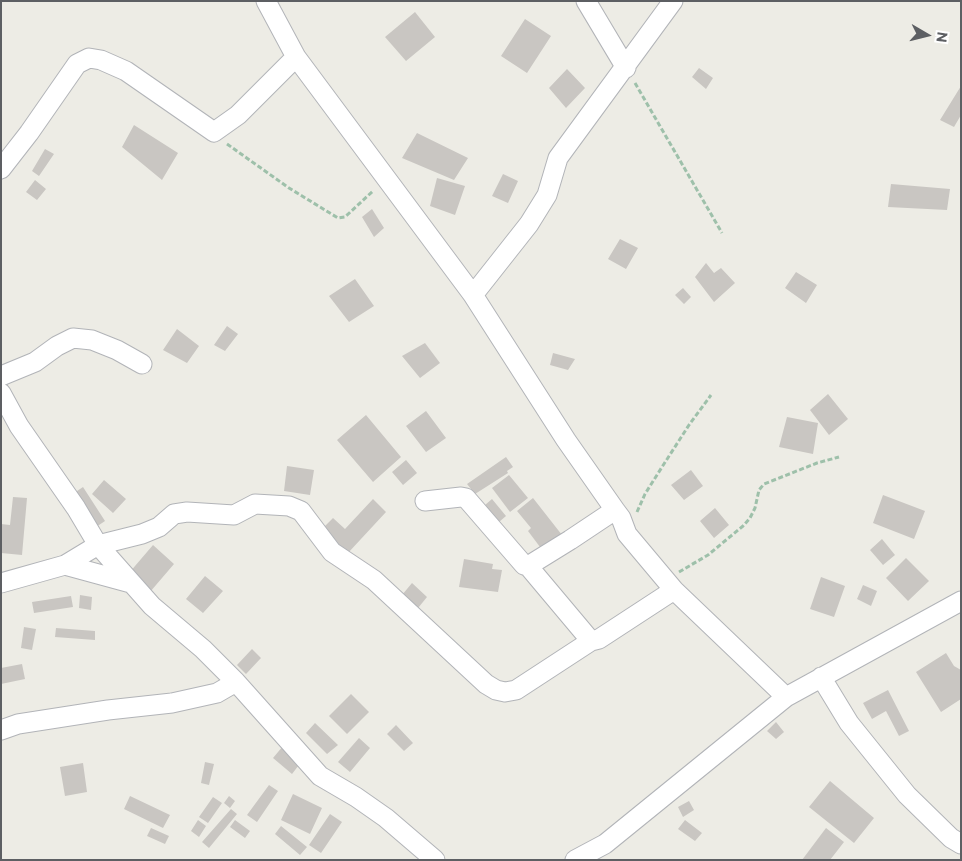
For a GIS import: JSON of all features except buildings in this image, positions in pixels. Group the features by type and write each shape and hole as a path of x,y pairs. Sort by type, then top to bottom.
{"street":[{"path":"266,1 296,57 473,296 566,440 621,518 627,534 670,585 786,697"},
{"path":"586,1 626,68"},
{"path":"473,296 530,224 547,195 558,158 626,68 673,1"},
{"path":"1,169 29,133 77,64 89,58 101,60 126,71 214,132 238,115 296,57"},
{"path":"1,376 35,362 57,346 73,338 92,340 117,350 142,364"},
{"path":"1,393 19,426 76,508 98,545 152,606 203,649 236,682 320,776 386,818 435,860"},
{"path":"425,501 466,498 524,564 528,566 591,641"},
{"path":"1,583 65,565 98,545 142,534 159,527 174,514 188,512 234,515 255,504 289,506 301,511 332,552 374,580 479,678 496,690 506,692 516,690 591,641 599,639 670,585"},
{"path":"528,566 615,510"},
{"path":"65,565 131,583"},
{"path":"575,860 605,852 786,697 961,601"},
{"path":"821,677 849,723 907,796 951,838 961,844"},
{"path":"1,730 18,724 108,710 172,703 217,693 236,682"}],"path":[{"path":"626,68 722,233"},
{"path":"214,132 231,147 289,188 338,218 345,217 386,180"},
{"path":"627,534 645,494 689,425 711,395"},
{"path":"670,585 743,526 755,508 759,490 764,484 817,463 839,457"}]}
